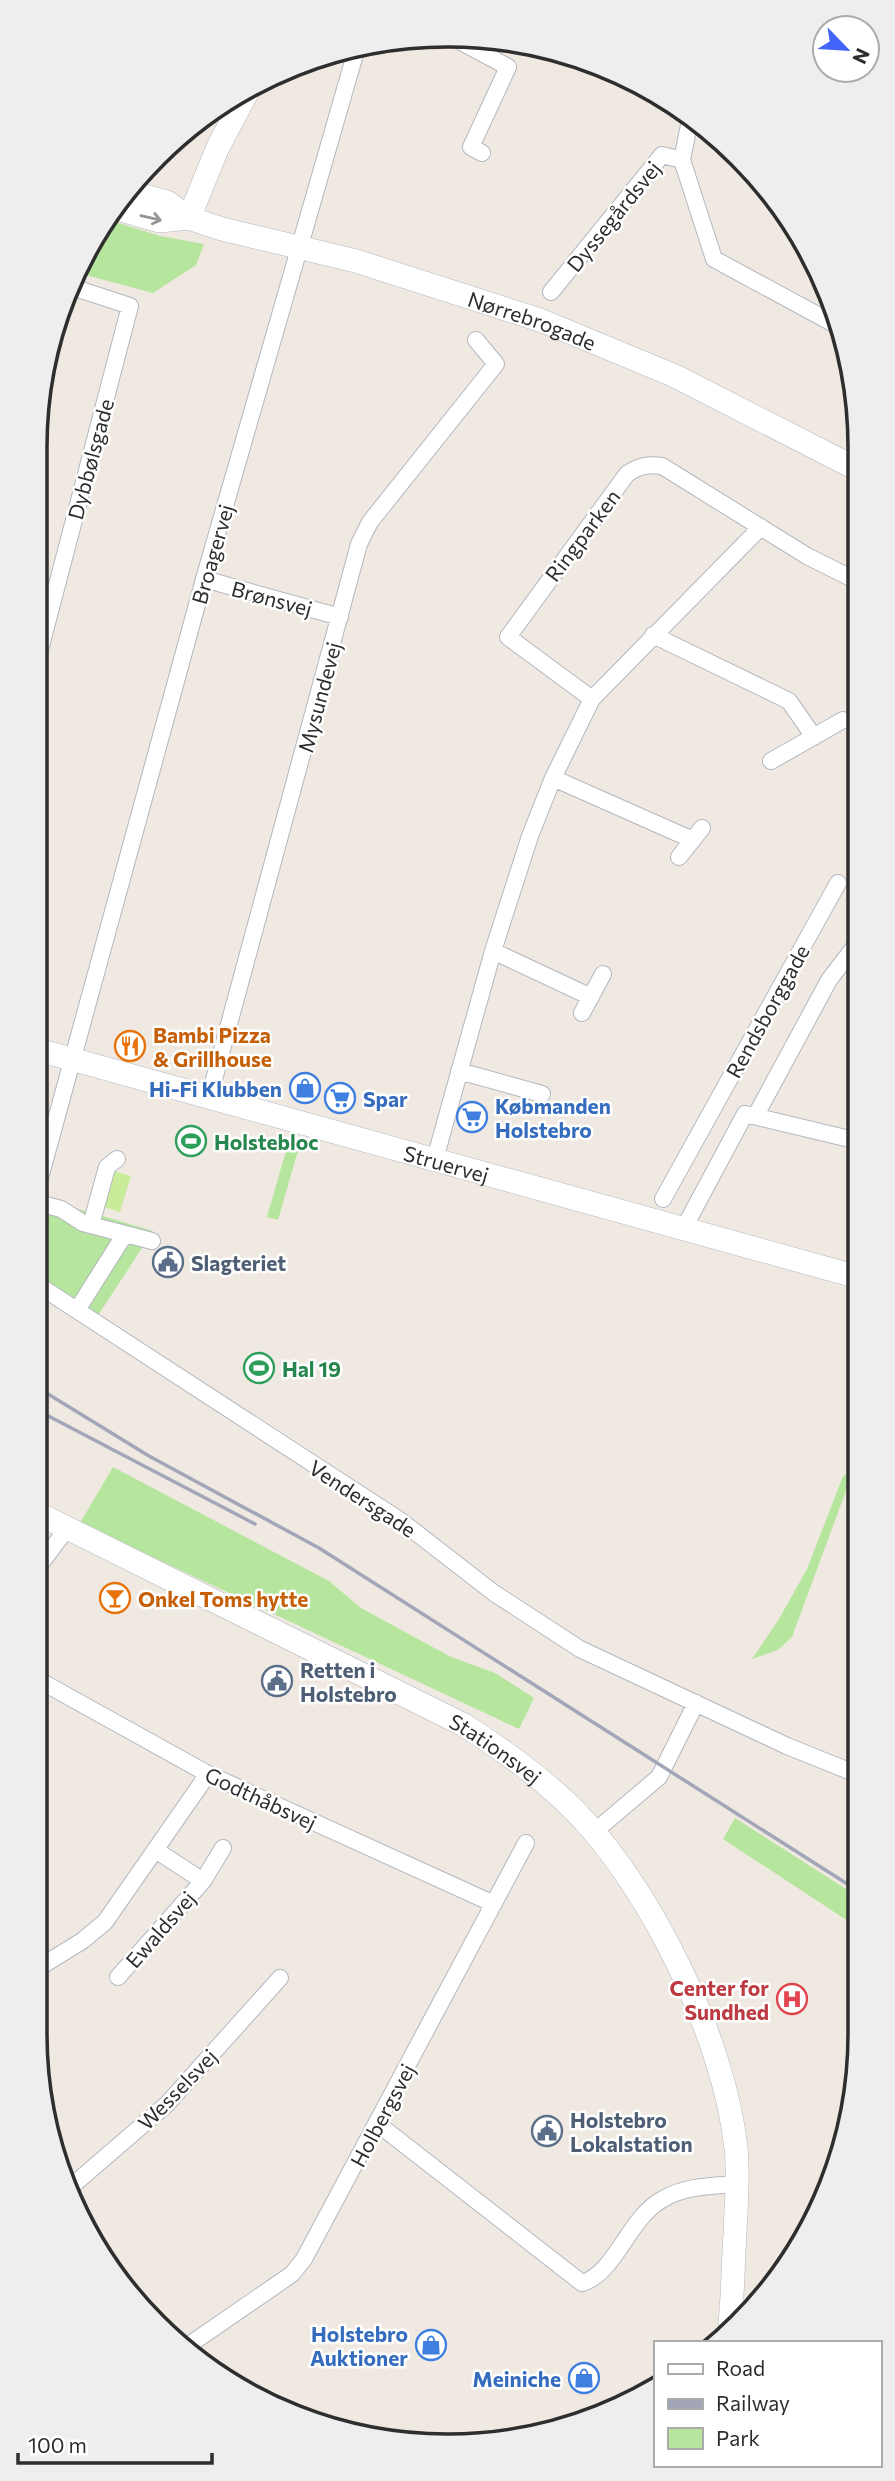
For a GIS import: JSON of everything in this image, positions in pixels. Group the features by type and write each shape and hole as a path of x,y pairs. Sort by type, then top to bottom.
{"street":[{"path":"472,48 508,67 471,147 482,153"},
{"name":"Broagervej","path":"47,1154 204,579 354,59"},
{"path":"189,218 218,148 240,105"},
{"path":"688,128 682,160 714,259 827,320"},
{"name":"Dyssegårdsvej","path":"551,292 662,155 682,160"},
{"name":"Nørrebrogade","path":"138,194 167,202 189,218 356,261 540,320 675,376 848,464"},
{"name":"Nørrebrogade","path":"125,211 159,222 189,218"},
{"name":"Dybbølsgade","path":"47,623 130,306 80,290"},
{"name":"Mysundevej","path":"209,1098 359,544 370,522 496,364 475,340"},
{"name":"Ringparken","path":"592,699 508,637 627,474 647,464 662,466 807,556 848,576"},
{"path":"435,1159 493,950 530,836 553,778 592,699 761,527"},
{"name":"Brønsvej","path":"204,579 341,617"},
{"path":"653,635 789,701 814,737"},
{"path":"771,761 843,720"},
{"path":"553,778 697,834 679,857"},
{"name":"Rendsborggade","path":"663,1199 838,883"},
{"path":"493,950 591,997"},
{"name":"Rendsborggade","path":"684,1228 745,1114 756,1115 829,980 848,955"},
{"path":"582,1013 604,974"},
{"name":"Struervej","path":"47,1052 848,1274"},
{"path":"459,1071 542,1094"},
{"path":"756,1115 848,1138"},
{"path":"696,1140 724,1154"},
{"path":"91,1225 107,1167 117,1159"},
{"path":"47,1205 61,1209 91,1225 152,1241"},
{"path":"77,1310 125,1234"},
{"name":"Vendersgade","path":"47,1291 401,1521 495,1593 580,1649 824,1763 848,1771"},
{"name":"Stationsvej","path":"47,1520 464,1725 506,1751 558,1796 594,1832 652,1914 687,1982 710,2037 727,2095 737,2149 730,2318"},
{"path":"47,1555 66,1530"},
{"name":"Godthåbsvej","path":"47,1685 208,1774 494,1904"},
{"path":"594,1832 659,1777 695,1703"},
{"path":"47,1963 82,1941 105,1922 157,1851 208,1774"},
{"name":"Holbergsvej","path":"193,2342 292,2274 304,2259 526,1843"},
{"name":"Ewaldsvej","path":"118,1977 203,1881 223,1848"},
{"name":"Ewaldsvej","path":"157,1851 203,1881"},
{"name":"Wesselsvej","path":"76,2182 167,2104 280,1978"},
{"path":"378,2124 582,2283 594,2279 603,2270 634,2223 664,2198 694,2188 737,2184"}],"green space":[{"path":"117,222 160,236 204,244 196,265 153,293 87,275"},
{"path":"288,1144 299,1147 278,1220 267,1217"},
{"path":"114,1171 131,1176 120,1212 103,1207"},
{"path":"47,1200 153,1231 97,1317 47,1285"},
{"path":"113,1467 329,1581 361,1608 451,1657 495,1673 534,1698 519,1729 80,1523"},
{"path":"848,1473 848,1485 792,1637 778,1650 752,1659 779,1619 807,1569 843,1476"},
{"path":"735,1818 848,1890 848,1921 723,1839"}],"railway":[{"path":"47,1393 149,1456 319,1548 848,1884"},
{"path":"47,1415 255,1524"}],"place":[{"name":"Bambi Pizza & Grillhouse","path":"130,1046"},
{"name":"Hi-Fi Klubben","path":"305,1088"},
{"name":"Spar","path":"340,1098"},
{"name":"Købmanden Holstebro","path":"472,1117"},
{"name":"Holstebloc","path":"191,1141"},
{"name":"Slagteriet","path":"168,1262"},
{"name":"Hal 19","path":"259,1368"},
{"name":"Onkel Toms hytte","path":"115,1598"},
{"name":"Retten i Holstebro","path":"277,1681"},
{"name":"Center for Sundhed","path":"792,1999"},
{"name":"Holstebro Lokalstation","path":"547,2131"},
{"name":"Holstebro Auktioner","path":"431,2345"},
{"name":"Meiniche","path":"584,2378"}]}
